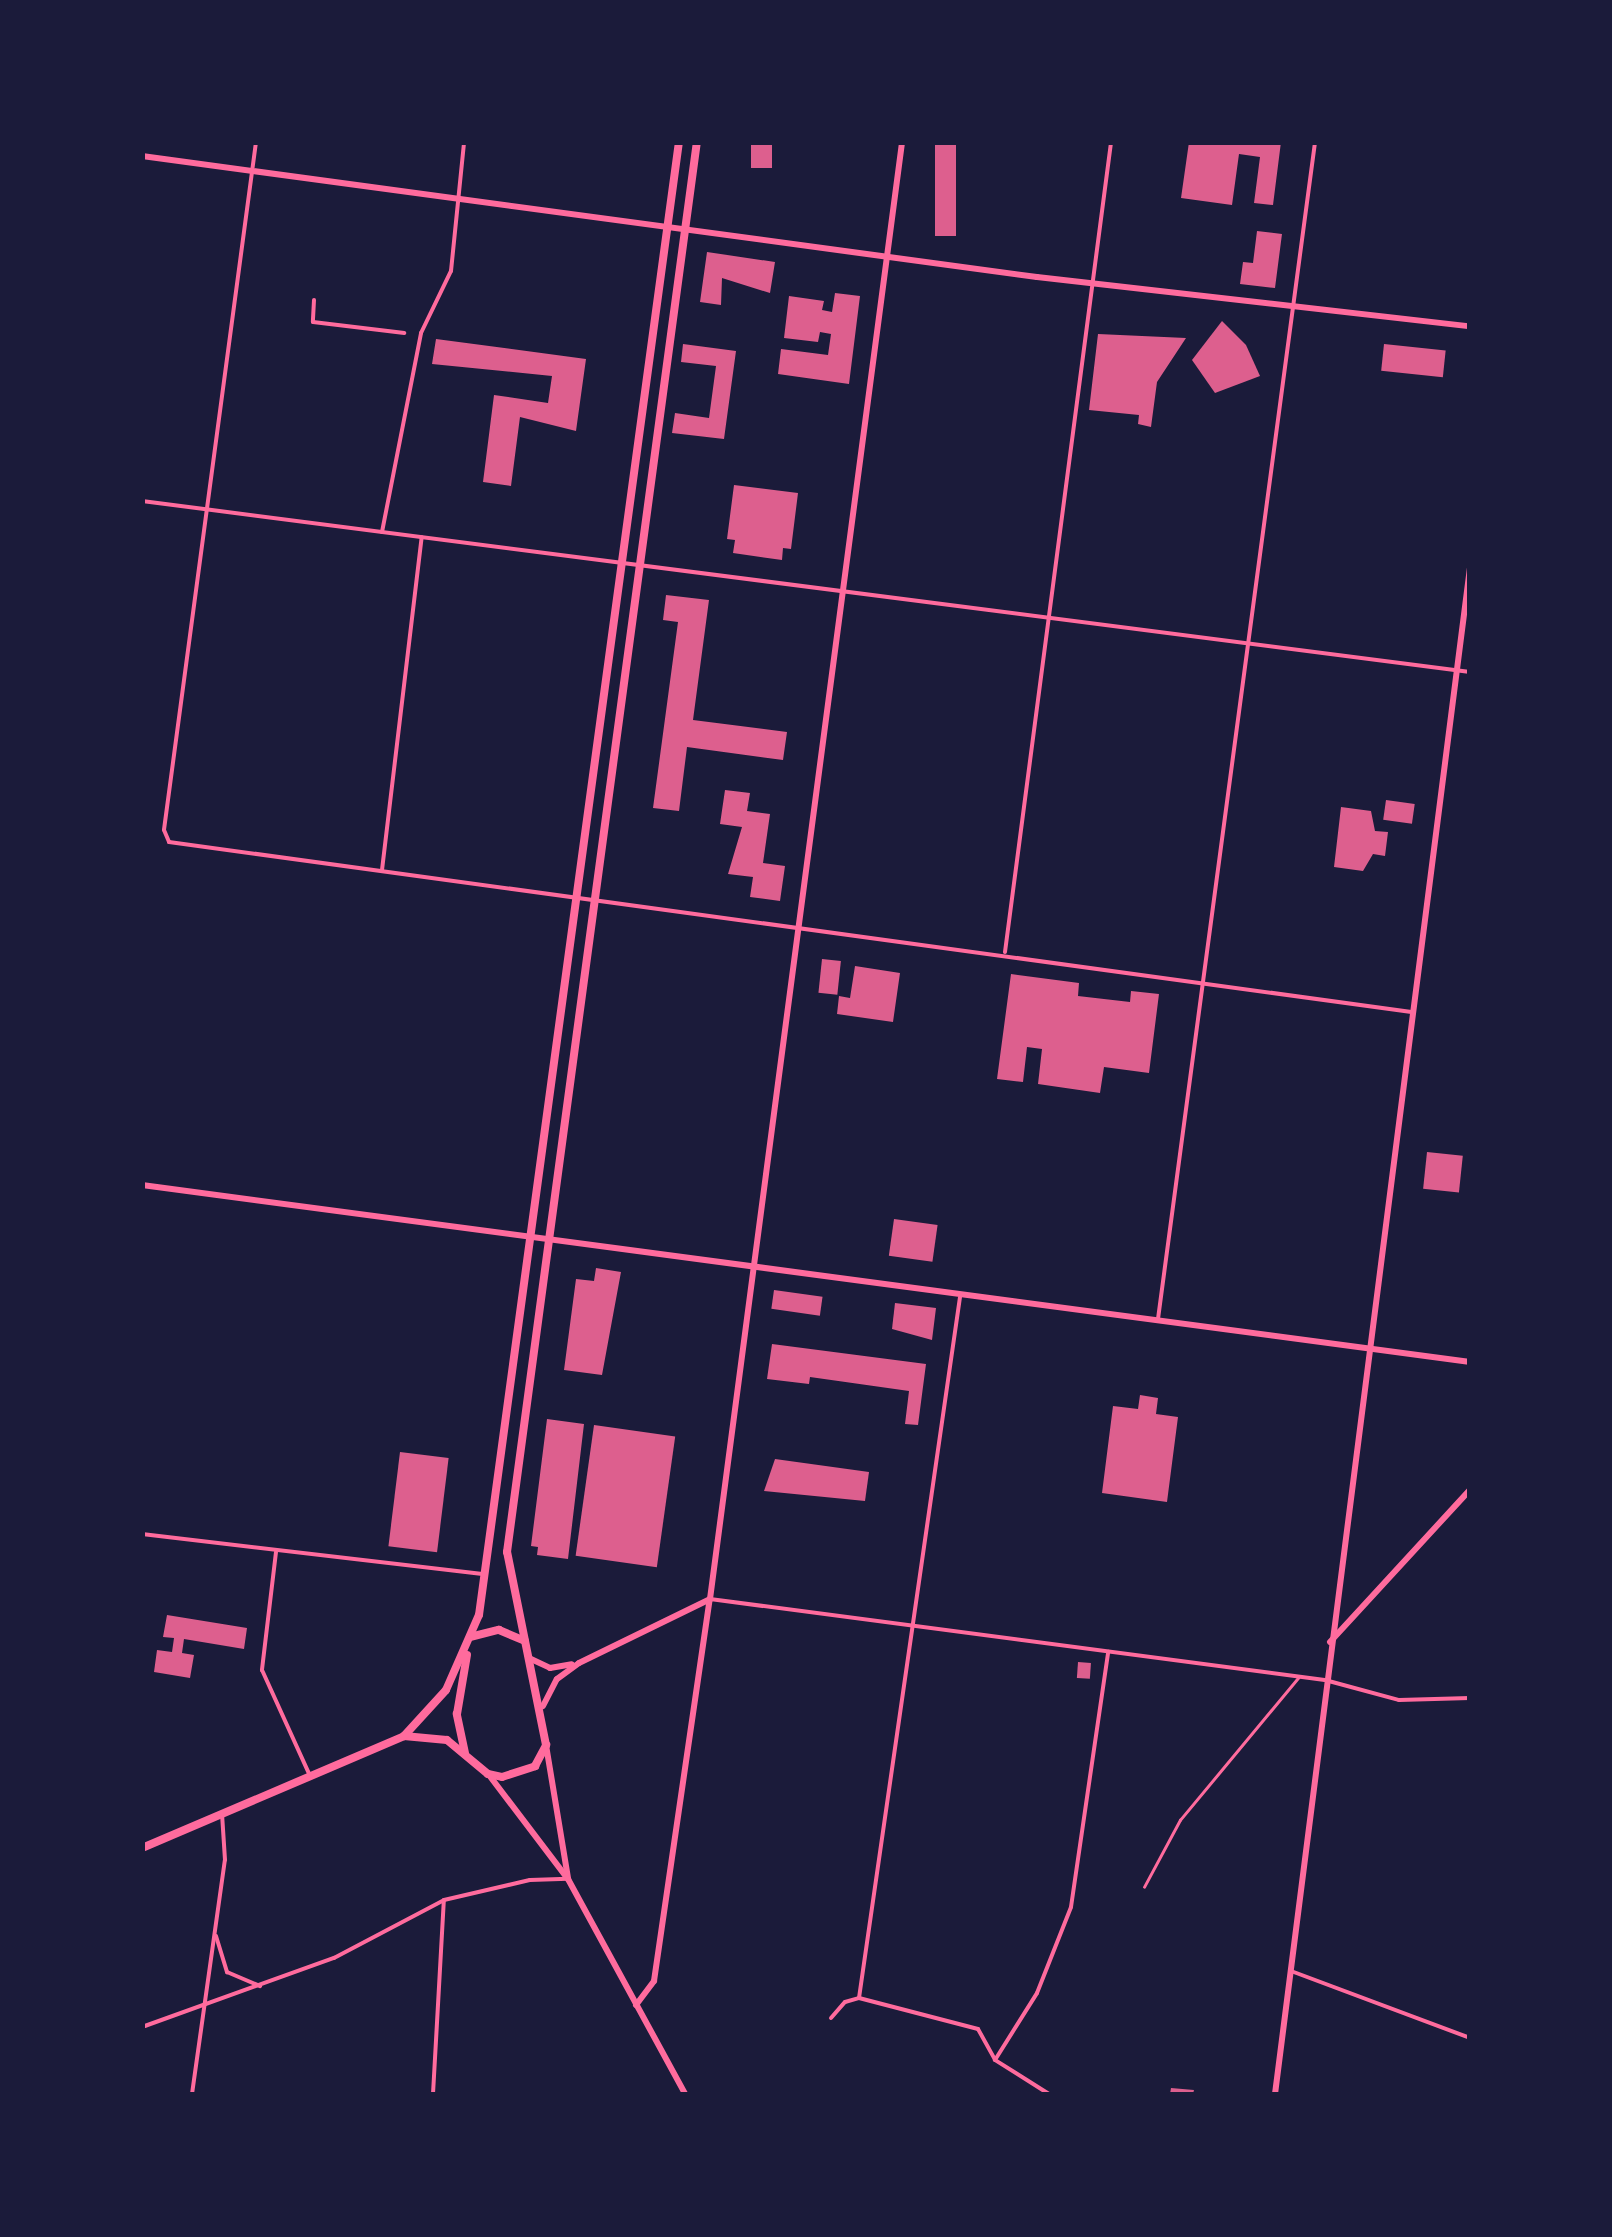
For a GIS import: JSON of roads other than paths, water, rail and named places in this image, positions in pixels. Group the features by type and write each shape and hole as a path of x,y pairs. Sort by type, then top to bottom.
{"main road":[{"path":"465,1753 457,1714 485,1574 625,565 679,142"},
{"path":"568,1879 543,1706 525,1641 508,1552 697,142"},
{"path":"636,2005 654,1982 710,1599 802,926 902,142"},
{"path":"142,156 1094,284 1470,326"},
{"path":"1274,2094 1366,1347 1470,567"},
{"path":"142,1185 1470,1362"},
{"path":"1329,1643 1470,1490"},
{"path":"543,1706 557,1678 578,1664 710,1599"},
{"path":"142,1848 404,1736 432,1712 470,1637 499,1630 525,1641"},
{"path":"531,1659 550,1668 578,1664"},
{"path":"404,1736 448,1740 488,1774 568,1879 684,2094"},
{"path":"488,1774 525,1772 546,1745"}],"street":[{"path":"256,142 164,830 170,842 1005,952 1412,1012"},
{"path":"382,532 421,333 450,271 464,142"},
{"path":"1005,952 1111,142"},
{"path":"1158,1319 1315,142"},
{"path":"314,300 313,322 404,333"},
{"path":"142,501 1470,672"},
{"path":"382,872 422,537"},
{"path":"859,1998 960,1292"},
{"path":"142,1534 485,1574"},
{"path":"276,1552 262,1670 310,1776"},
{"path":"710,1599 1325,1680 1398,1700 1470,1698"},
{"path":"995,2060 1037,1993 1071,1906 1108,1652"},
{"path":"192,2094 227,1834 222,1814"},
{"path":"142,2027 334,1958 444,1900 530,1880 568,1879"},
{"path":"432,2094 444,1900"},
{"path":"215,1934 227,1972 260,1986"},
{"path":"1290,1971 1470,2038"},
{"path":"831,2018 845,2002 859,1998 978,2028 995,2060 1049,2094"}],"lane":[{"path":"1144,1887 1180,1820 1299,1677"}]}
